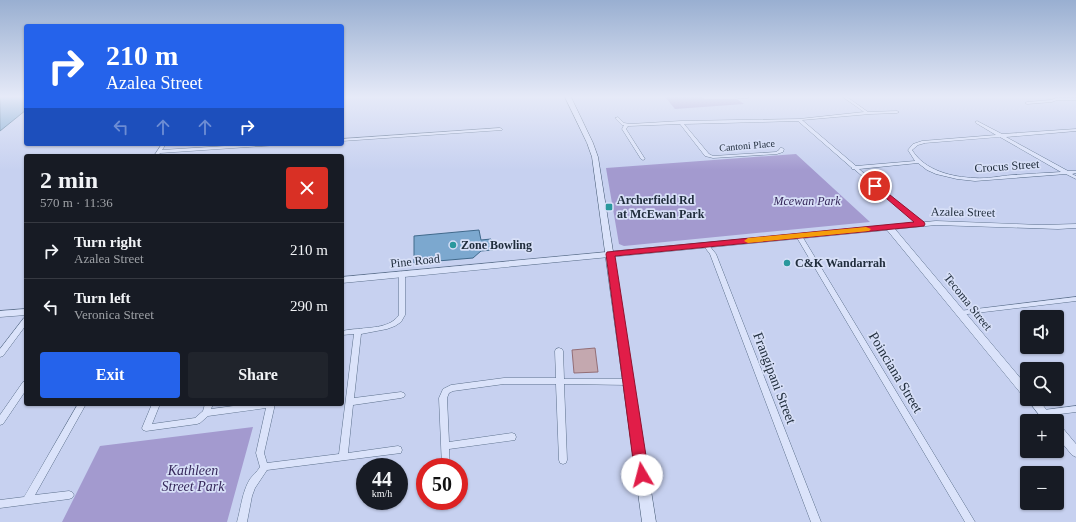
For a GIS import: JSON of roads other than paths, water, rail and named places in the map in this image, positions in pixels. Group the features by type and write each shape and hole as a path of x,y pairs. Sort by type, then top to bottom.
{"main road":[{"path":"579,121 593,150 610,254 649,522"}],"street":[{"path":"620,121 626,125 719,121"},
{"path":"801,121 921,224"},
{"name":"Cantoni Place","path":"681,122 707,155 713,157 777,153 781,152 782,149"},
{"path":"977,122 1076,178"},
{"path":"626,125 624,129 642,159"},
{"path":"344,140 500,129"},
{"path":"918,162 913,157 910,150 913,146 920,143 1076,130"},
{"path":"157,154 253,146"},
{"path":"854,168 918,162"},
{"name":"Crocus Street","path":"918,162 944,174 976,180 1076,172"},
{"name":"Azalea Street","path":"610,254 921,224 962,222 1030,228 1076,226"},
{"name":"Tecoma Street","path":"889,228 1020,385"},
{"name":"Poinciana Street","path":"800,236 970,522"},
{"name":"Frangipani Street","path":"706,245 712,254 816,522"},
{"name":"Pine Road","path":"344,280 610,254"},
{"path":"344,333 387,327 399,321 402,315 402,274"},
{"path":"959,313 1076,299"},
{"path":"0,314 24,312"},
{"path":"0,354 24,323"},
{"path":"343,457 358,331"},
{"path":"559,351 563,460"},
{"path":"446,458 443,398 446,391 451,388 504,381 628,382"},
{"path":"0,422 24,387"},
{"path":"349,402 401,395"},
{"path":"27,500 81,406"},
{"path":"155,406 146,428 197,421 206,413 208,406"},
{"path":"206,413 257,406"},
{"path":"242,522 250,488 264,467 260,452 271,406"},
{"path":"1038,406 1044,414"},
{"path":"1058,414 1076,409"},
{"path":"445,446 512,437"},
{"path":"1064,437 1076,452"},
{"path":"264,467 398,450"},
{"path":"0,504 69,495"}],"place":[{"name":"Archerfield Rd at McEwan Park","path":"609,207"},
{"name":"Zone Bowling","path":"453,245"},
{"name":"C&K Wandarrah","path":"787,263"}],"park label":[{"name":"Mcewan Park","path":"807,201"},
{"name":"Kathleen Street Park","path":"193,478"}]}
